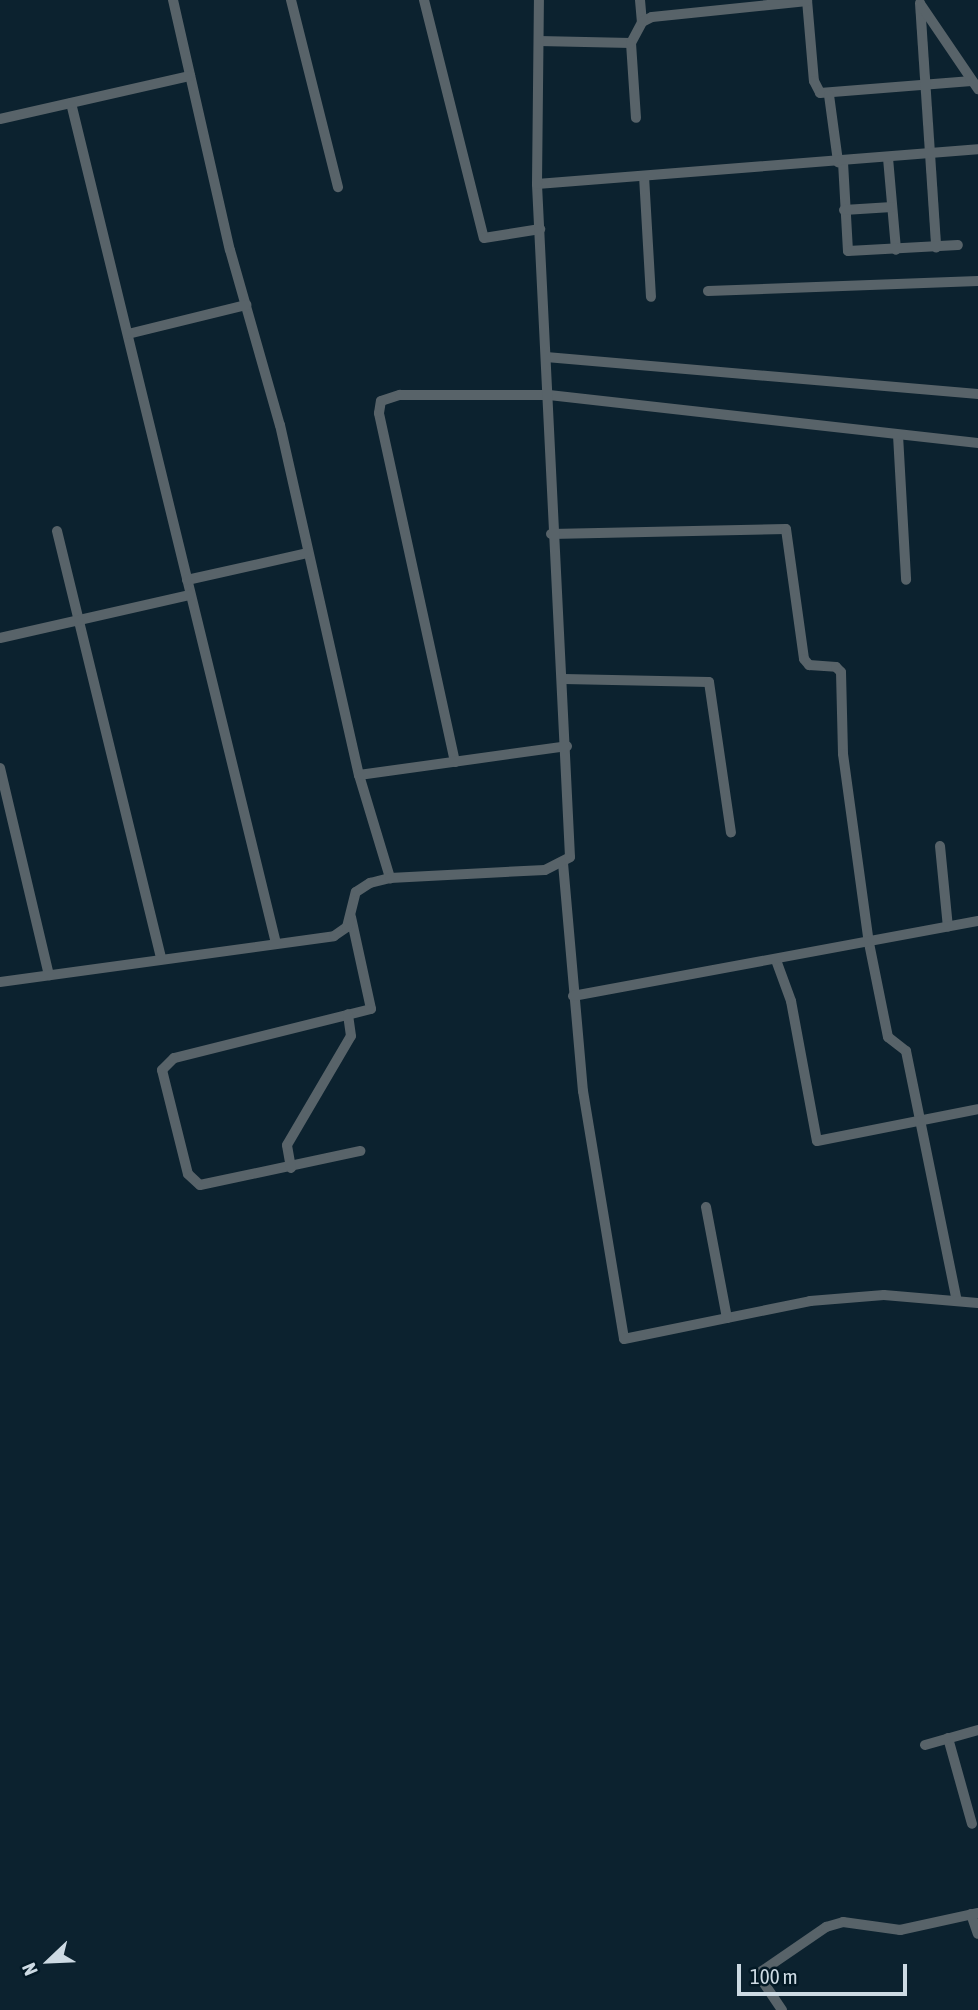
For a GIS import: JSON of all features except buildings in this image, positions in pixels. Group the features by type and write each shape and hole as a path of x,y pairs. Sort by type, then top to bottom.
{"street":[{"path":"173,0 308,553 359,775 390,878"},
{"path":"291,0 338,187"},
{"path":"424,0 484,238 540,229"},
{"path":"0,982 334,936 347,927 361,887 390,878 545,870 563,863 571,852 564,679 551,534 550,395 537,184 539,0"},
{"path":"636,118 631,43 642,22 640,0"},
{"path":"642,22 652,17 807,0 817,90 829,95 923,86 975,85"},
{"path":"919,1 975,85"},
{"path":"919,1 936,247"},
{"path":"539,41 631,43"},
{"path":"0,119 190,76"},
{"path":"829,95 840,162 848,251 958,246"},
{"path":"71,103 276,943"},
{"path":"537,184 978,149"},
{"path":"888,158 895,250"},
{"path":"644,176 651,297"},
{"path":"845,211 892,207"},
{"path":"708,291 978,281"},
{"path":"128,334 246,304"},
{"path":"546,357 978,394"},
{"path":"455,762 377,405 400,395 550,395 978,443"},
{"path":"898,435 906,580"},
{"path":"551,534 786,529 804,659 809,665 832,666 841,672 843,754 869,943 888,1037 905,1048 923,1119 957,1301"},
{"path":"57,531 81,618 161,959"},
{"path":"187,580 308,553"},
{"path":"0,638 191,595"},
{"path":"564,679 709,682 731,832"},
{"path":"359,775 567,746"},
{"path":"1,773 49,975"},
{"path":"940,846 948,927"},
{"path":"563,863 583,1091 624,1339 810,1301 884,1295 978,1303"},
{"path":"351,917 371,1009 174,1058 162,1066 192,1180 207,1187 360,1151"},
{"path":"573,996 978,921"},
{"path":"776,960 791,1001 817,1140 978,1109"},
{"path":"291,1168 287,1145 351,1035 348,1014"},
{"path":"706,1207 727,1318"},
{"path":"925,1745 978,1730"},
{"path":"948,1738 972,1824"},
{"path":"782,2010 762,1980 762,1971 826,1927 843,1923 900,1930 975,1914 978,1934"}]}
